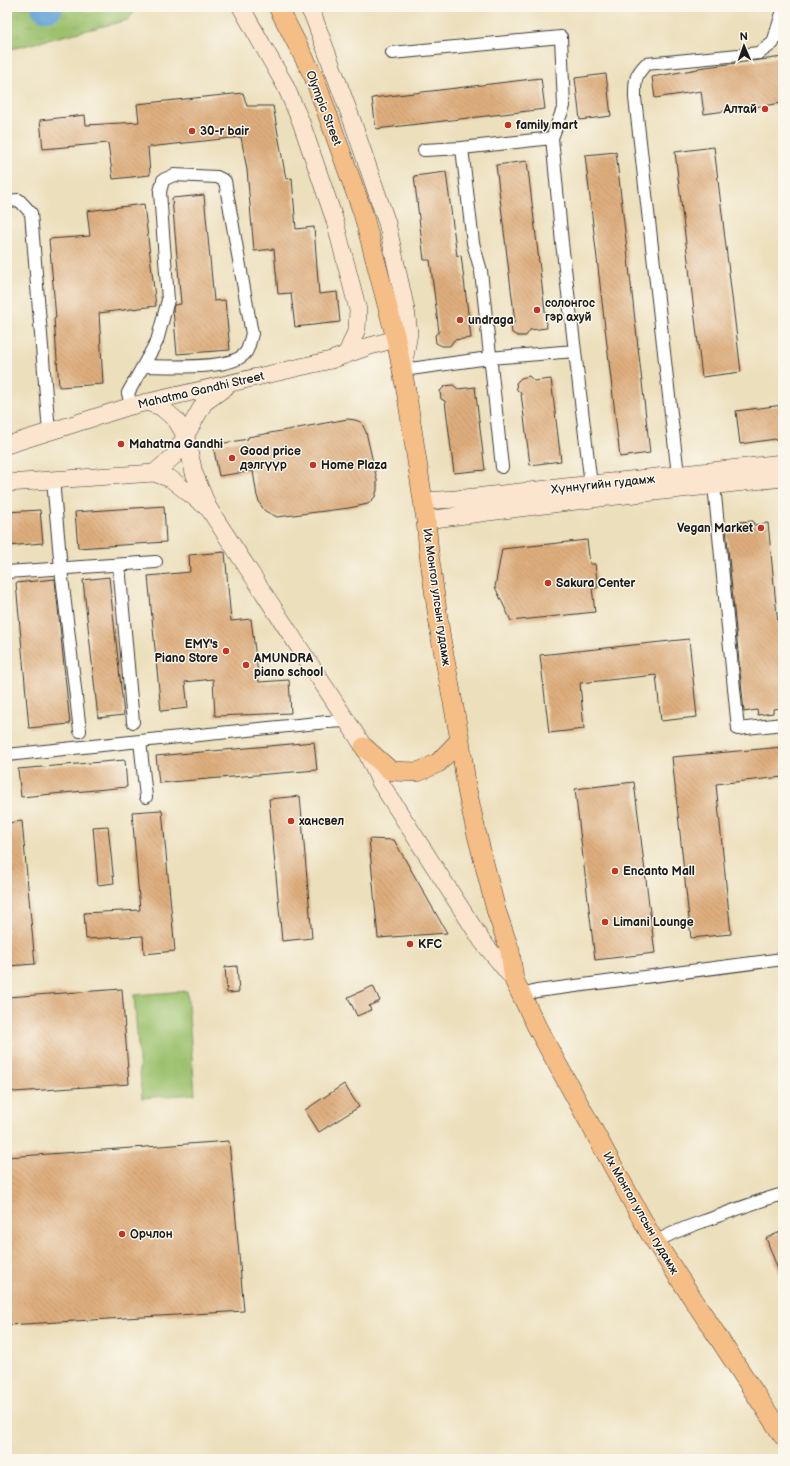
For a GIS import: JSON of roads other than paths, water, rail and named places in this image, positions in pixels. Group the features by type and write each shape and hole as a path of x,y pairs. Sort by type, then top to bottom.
{"main road":[{"path":"241,7 285,85 301,122 334,218 358,310 357,329 346,355"},
{"name":"Olympic Street","path":"278,7 314,77 363,213"},
{"path":"311,12 353,123 387,223 406,310 409,333 403,370"},
{"name":"Их Монгол улсын гудамж","path":"363,213 403,370 426,520 429,554 441,639 460,740 467,790 496,910 510,951 518,988"},
{"name":"Mahatma Gandhi Street","path":"7,445 139,404 331,360 396,338"},
{"path":"154,473 174,456 204,404 231,384"},
{"path":"139,404 161,407 176,420 186,437 194,473 209,509"},
{"name":"Хүннүгийн гудамж","path":"423,501 591,485 783,463"},
{"path":"7,483 154,473 170,479 209,509"},
{"name":"Хүннүгийн гудамж","path":"426,520 783,478"},
{"name":"Их Монгол улсын гудамж","path":"209,509 364,747 380,782 482,941 518,988 537,1028 656,1242 783,1436"},
{"path":"364,747 391,771 418,772 438,762 460,740"}],"street":[{"path":"678,475 637,119 635,82 638,72 646,64 759,52 773,43 783,10"},
{"path":"392,53 562,37 564,106 552,138 562,243 591,485"},
{"path":"424,150 462,148 552,138"},
{"path":"462,148 473,243 481,271 489,358 502,468"},
{"path":"139,404 128,393 143,366 157,341 168,300 160,192 163,180 174,175 217,177 225,181 252,334 246,352 237,360 211,366 143,366"},
{"path":"7,201 19,200 31,213 49,432"},
{"path":"403,370 489,358 575,351"},
{"path":"53,480 61,569 80,731"},
{"path":"714,485 738,729 783,724"},
{"path":"7,572 156,562"},
{"path":"119,565 133,722"},
{"path":"7,755 347,721"},
{"path":"140,741 146,797"},
{"path":"518,988 537,991 783,959"},
{"path":"656,1242 669,1234 690,1226 756,1202 783,1194"}],"place":[{"name":"Алтай","path":"765,109"},
{"name":"family mart","path":"508,125"},
{"name":"30-r bair","path":"192,131"},
{"name":"солонгос гэр ахуй","path":"537,310"},
{"name":"undraga","path":"460,320"},
{"name":"Mahatma Gandhi","path":"121,444"},
{"name":"Good price дэлгүүр","path":"232,458"},
{"name":"Home Plaza","path":"313,465"},
{"name":"Vegan Market","path":"761,528"},
{"name":"Sakura Center","path":"548,583"},
{"name":"EMY's Piano Store","path":"226,651"},
{"name":"AMUNDRA piano school","path":"246,665"},
{"name":"хансвел","path":"291,821"},
{"name":"Encanto Mall","path":"615,871"},
{"name":"Limani Lounge","path":"605,922"},
{"name":"KFC","path":"410,944"},
{"name":"Орчлон","path":"122,1234"}]}
